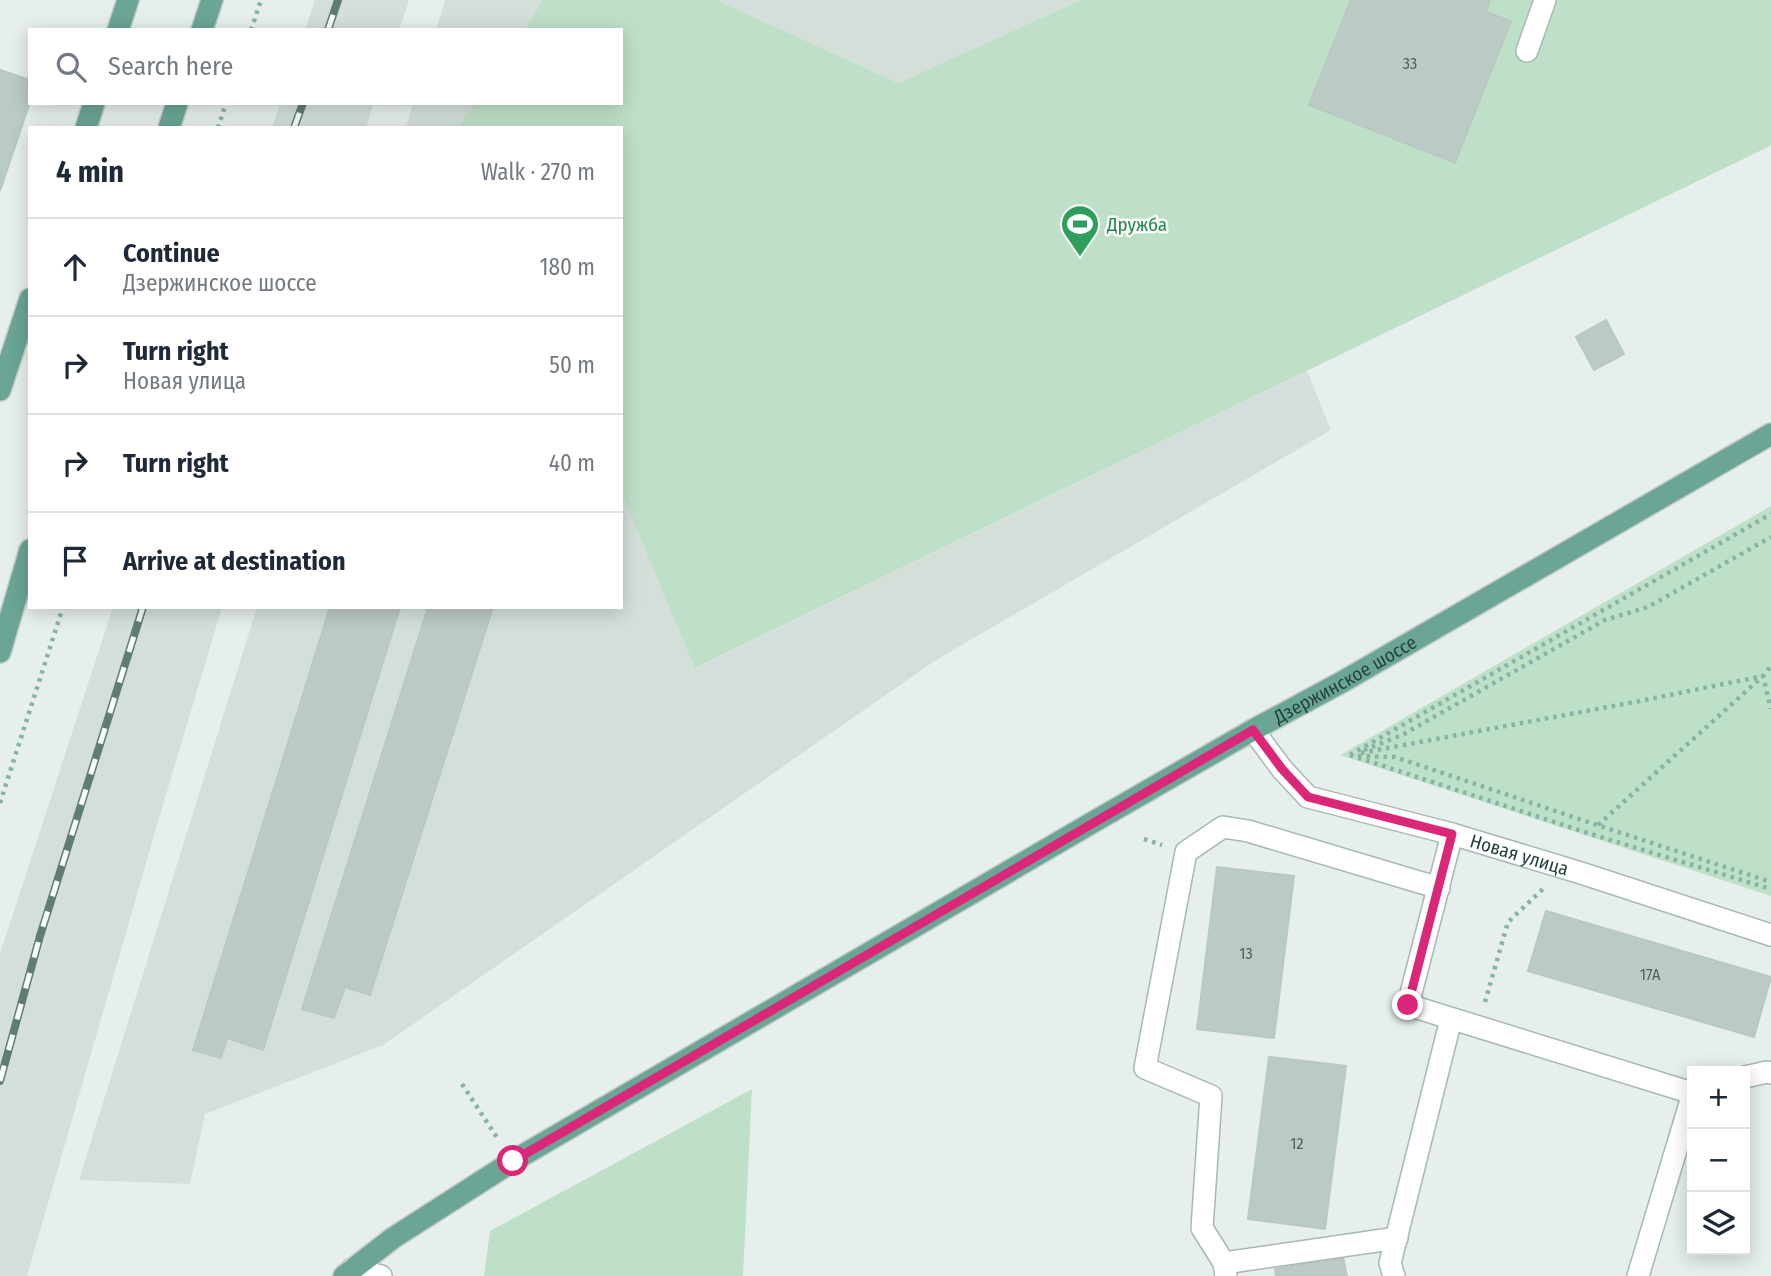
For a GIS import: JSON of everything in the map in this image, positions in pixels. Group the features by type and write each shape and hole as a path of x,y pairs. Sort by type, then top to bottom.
{"main road":[{"path":"119,28 128,0"},
{"path":"203,28 212,0"},
{"path":"87,126 93,105"},
{"path":"170,126 176,105"},
{"path":"0,390 28,305"},
{"name":"Дзержинское шоссе","path":"349,1273 393,1238 513,1161 1253,730 1771,434"},
{"path":"0,652 28,557"}],"street":[{"path":"1527,51 1545,0"},
{"path":"1745,448 1771,426"},
{"name":"Новая улица","path":"1253,730 1282,769 1308,797 1452,834 1771,935"},
{"path":"1396,1238 1225,1270 1202,1228 1211,1096 1145,1068 1186,852 1223,827 1248,831 1439,888"},
{"path":"1452,834 1408,1005 1687,1093"},
{"path":"1394,1276 1390,1263 1451,1019"},
{"path":"1750,1076 1771,1073"},
{"path":"1638,1276 1687,1112"},
{"path":"349,1273 381,1276"}],"path":[{"path":"252,28 261,0"},
{"path":"219,126 225,105"},
{"path":"1350,755 1771,514"},
{"path":"1350,755 1402,735 1605,620 1648,607 1771,537"},
{"path":"0,803 62,609"},
{"path":"1597,825 1771,666"},
{"path":"1350,755 1763,676"},
{"path":"1763,676 1771,709"},
{"path":"1350,755 1395,757 1771,881"},
{"path":"1350,755 1594,835 1771,889"},
{"path":"1477,1027 1508,922 1546,886"}],"shaded area":[{"path":"315,0 409,0 400,28 306,28"},
{"path":"445,0 543,0 525,28 437,28"},
{"path":"717,0 1081,0 898,83"},
{"path":"279,105 373,105 367,126 273,126"},
{"path":"412,105 474,105 459,126 407,126"},
{"path":"1307,371 1331,430 936,660 383,1045 205,1114 190,1184 79,1180 256,609 623,609 623,497 696,668"},
{"path":"112,609 221,609 27,1276 0,1276 0,954"}],"green space":[{"name":"Дружба","path":"543,0 717,0 898,83 1081,0 1771,0 1771,143 1770,146 695,668 623,497 623,126 459,126 474,105 623,105 623,28 525,28"},
{"path":"1771,506 1771,896 1340,755"},
{"path":"752,1089 743,1276 484,1276 490,1231"}],"building":[{"path":"1351,0 1490,0 1486,12 1511,21 1455,163 1309,105"},
{"path":"0,70 28,79 29,105 0,191"},
{"path":"1606,320 1624,354 1594,370 1576,337"},
{"path":"329,609 399,609 263,1050 227,1038 221,1058 193,1050"},
{"path":"427,609 492,609 370,995 345,987 334,1018 302,1009"},
{"path":"1217,867 1294,876 1274,1038 1197,1029"},
{"path":"1546,911 1771,977 1754,1037 1528,971"},
{"path":"1269,1057 1346,1066 1325,1229 1248,1219"},
{"path":"1343,1257 1347,1276 1276,1276 1275,1269"}],"railway":[{"path":"329,28 338,0"},
{"path":"295,126 302,105"},
{"path":"0,1081 40,936 142,609"}],"place":[{"name":"Дружба","path":"1080,258"}],"route":[{"path":"513,1161 1253,730 1282,769 1308,797 1452,834 1408,1005"}]}
